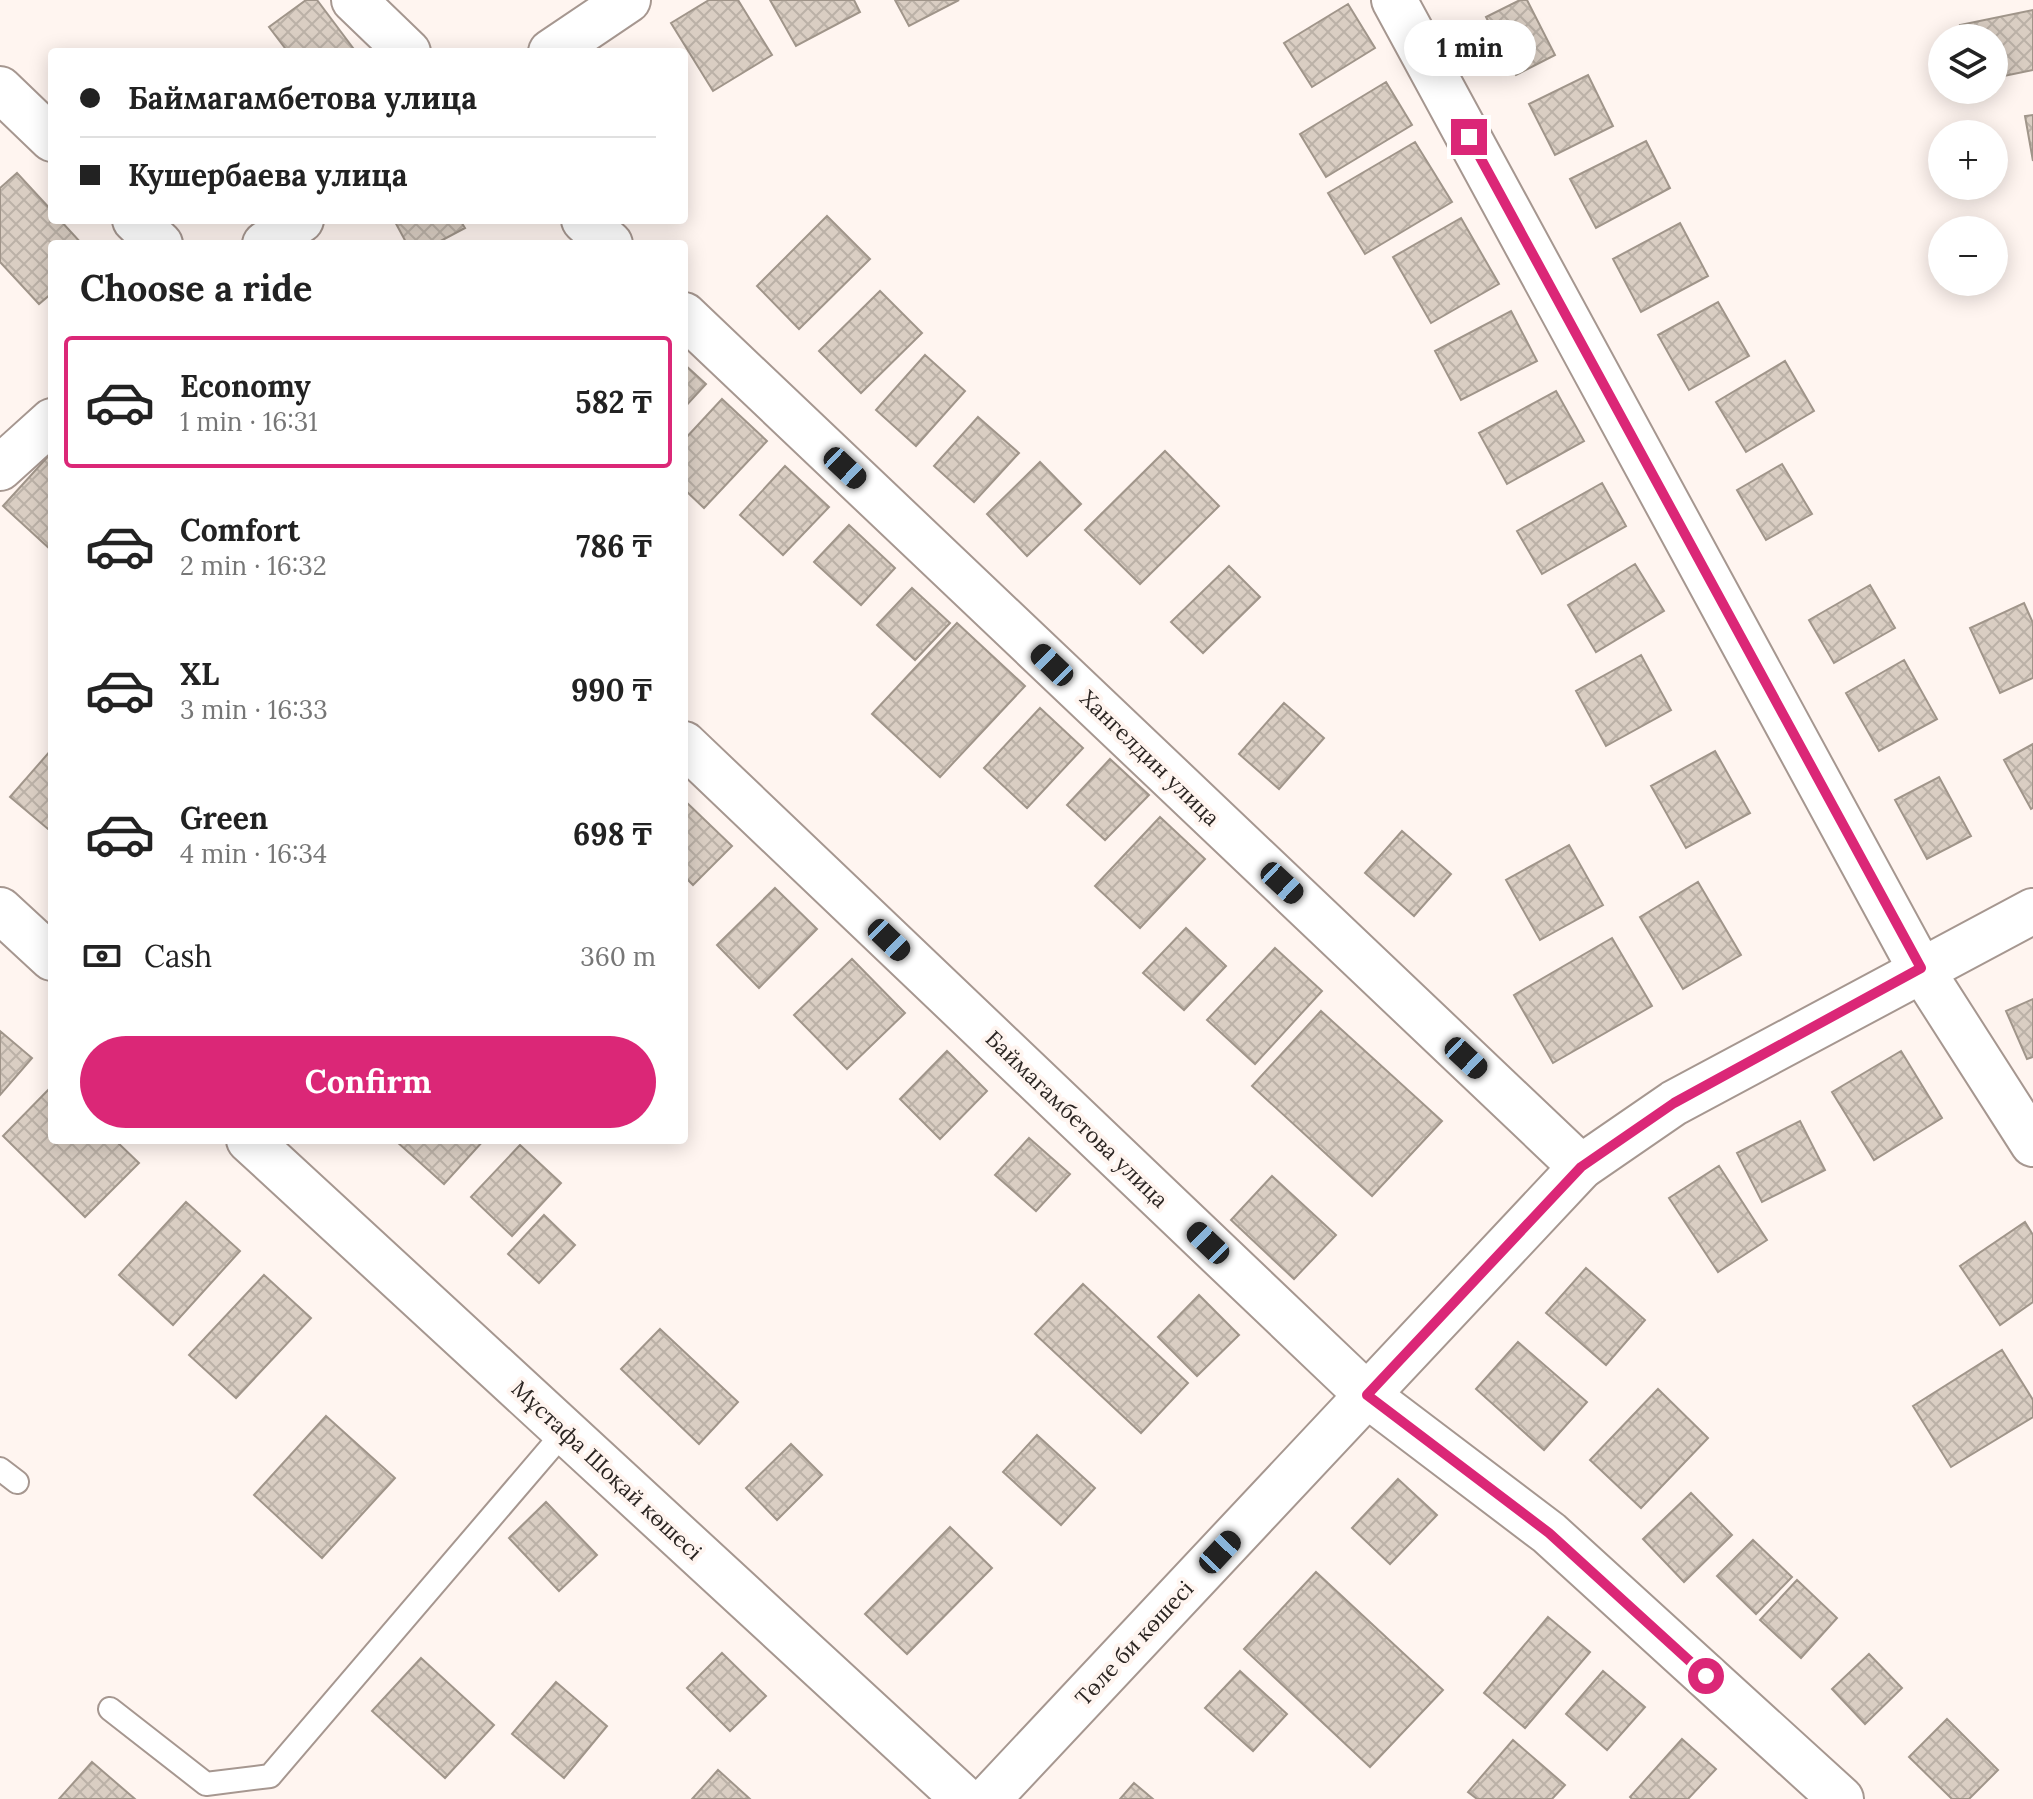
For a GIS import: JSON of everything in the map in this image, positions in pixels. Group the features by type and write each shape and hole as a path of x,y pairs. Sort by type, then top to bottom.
{"street":[{"path":"354,0 404,48"},
{"path":"557,48 628,0"},
{"path":"1394,0 1921,968 2033,1144"},
{"path":"0,89 48,135"},
{"path":"139,224 156,240"},
{"path":"271,240 295,224"},
{"path":"588,224 606,240"},
{"name":"Хангелдин улица","path":"688,319 1581,1167"},
{"path":"0,468 48,425"},
{"name":"Баймагамбетова улица","path":"688,748 1367,1395 1549,1533 1841,1799"},
{"path":"0,910 48,954"},
{"name":"Төле би көшесі","path":"988,1799 1581,1167 1674,1103 1921,968 2033,911"},
{"name":"Мұстафа Шоқай көшесі","path":"253,1144 964,1799"}],"lane":[{"path":"110,1709 206,1784 270,1776 565,1431"}],"building":[{"path":"306,0 317,0 353,48 285,48 269,27"},
{"path":"709,0 738,0 772,55 713,91 671,23"},
{"path":"770,0 854,0 860,12 796,46"},
{"path":"895,0 959,0 909,26"},
{"path":"1520,0 1527,0 1555,55 1516,75 1486,17"},
{"path":"1348,4 1375,48 1312,87 1284,43"},
{"path":"2033,10 2033,70 2008,75 2008,24 1965,24"},
{"path":"1588,75 1613,126 1555,155 1529,104"},
{"path":"1386,82 1412,125 1326,177 1300,134"},
{"path":"2033,115 2033,161 2025,116"},
{"path":"1646,141 1670,188 1596,228 1570,179"},
{"path":"1415,142 1452,202 1365,254 1328,193"},
{"path":"17,173 48,207 48,224 64,224 78,240 48,240 48,296 39,304 0,262 0,188"},
{"path":"827,216 870,259 799,329 757,286"},
{"path":"1461,218 1499,284 1431,323 1393,257"},
{"path":"1680,223 1708,276 1641,312 1613,259"},
{"path":"396,224 462,224 465,228 442,240 405,240"},
{"path":"880,291 922,333 861,393 819,351"},
{"path":"1718,302 1749,356 1689,390 1658,335"},
{"path":"1511,311 1537,361 1461,400 1435,351"},
{"path":"925,355 965,391 916,446 876,410"},
{"path":"1785,361 1814,411 1746,452 1716,402"},
{"path":"688,368 706,384 688,404"},
{"path":"1556,391 1584,441 1507,484 1479,433"},
{"path":"722,399 767,441 704,508 688,493 688,436"},
{"path":"978,417 1019,453 974,502 934,466"},
{"path":"1165,451 1219,506 1140,584 1085,530"},
{"path":"48,456 48,547 3,506"},
{"path":"1040,462 1081,504 1027,556 987,514"},
{"path":"1782,464 1812,514 1766,540 1737,490"},
{"path":"785,466 829,507 783,555 740,515"},
{"path":"1602,483 1626,526 1542,574 1517,531"},
{"path":"849,525 895,568 861,605 814,562"},
{"path":"1635,564 1664,611 1596,652 1568,605"},
{"path":"1229,566 1260,597 1203,653 1171,622"},
{"path":"1870,585 1895,628 1834,663 1809,620"},
{"path":"912,588 950,623 915,660 877,625"},
{"path":"2024,603 2033,623 2033,678 2000,693 1970,628"},
{"path":"957,623 1025,686 940,777 872,714"},
{"path":"1641,655 1671,710 1606,746 1576,691"},
{"path":"1904,660 1937,719 1879,751 1846,693"},
{"path":"1284,703 1324,738 1279,789 1239,754"},
{"path":"1040,708 1083,748 1027,808 984,768"},
{"path":"2033,744 2033,808 2031,809 2004,760"},
{"path":"1715,751 1750,813 1686,848 1651,786"},
{"path":"48,754 48,829 10,797"},
{"path":"1110,759 1149,795 1105,840 1067,805"},
{"path":"1939,777 1971,836 1927,859 1895,800"},
{"path":"688,804 732,846 693,885 688,880"},
{"path":"1160,817 1205,859 1140,928 1095,886"},
{"path":"1402,831 1451,874 1414,916 1365,873"},
{"path":"1569,845 1603,905 1540,940 1506,880"},
{"path":"1698,882 1741,955 1683,989 1640,917"},
{"path":"775,888 817,929 759,988 717,945"},
{"path":"1186,928 1226,966 1184,1010 1143,973"},
{"path":"1612,938 1652,1006 1553,1063 1514,995"},
{"path":"1275,948 1322,991 1255,1064 1207,1020"},
{"path":"852,959 905,1013 847,1069 794,1015"},
{"path":"2033,999 2033,1057 2027,1059 2006,1011"},
{"path":"1321,1011 1442,1121 1372,1196 1252,1086"},
{"path":"0,1031 32,1058 0,1095"},
{"path":"947,1051 987,1091 940,1139 900,1099"},
{"path":"1901,1051 1942,1118 1874,1160 1832,1092"},
{"path":"48,1090 48,1144 119,1144 139,1163 85,1217 3,1136"},
{"path":"1800,1121 1825,1170 1762,1202 1737,1153"},
{"path":"1029,1138 1070,1174 1036,1211 995,1175"},
{"path":"399,1144 480,1144 444,1184"},
{"path":"520,1145 561,1183 512,1236 471,1197"},
{"path":"1719,1166 1767,1240 1718,1272 1669,1198"},
{"path":"1272,1176 1336,1235 1294,1279 1231,1220"},
{"path":"186,1202 240,1251 173,1325 119,1275"},
{"path":"544,1215 575,1245 539,1283 508,1254"},
{"path":"2025,1222 2033,1235 2033,1302 2000,1325 1960,1266"},
{"path":"1586,1268 1645,1320 1606,1365 1546,1313"},
{"path":"264,1275 311,1318 236,1398 189,1355"},
{"path":"1083,1284 1188,1383 1141,1433 1035,1334"},
{"path":"1199,1295 1239,1335 1197,1376 1158,1337"},
{"path":"660,1329 738,1402 699,1444 621,1369"},
{"path":"1518,1342 1587,1402 1544,1450 1476,1389"},
{"path":"2002,1350 2033,1400 2033,1417 1951,1467 1913,1406"},
{"path":"1658,1389 1708,1438 1641,1508 1590,1460"},
{"path":"326,1416 395,1478 322,1558 254,1495"},
{"path":"1037,1435 1095,1488 1061,1525 1003,1472"},
{"path":"791,1444 822,1475 777,1520 746,1488"},
{"path":"1398,1479 1437,1515 1390,1564 1352,1528"},
{"path":"1691,1493 1732,1535 1684,1582 1643,1539"},
{"path":"546,1502 597,1555 559,1591 509,1538"},
{"path":"950,1527 992,1568 907,1654 865,1614"},
{"path":"1753,1540 1792,1577 1756,1614 1717,1576"},
{"path":"1316,1572 1443,1690 1370,1767 1244,1649"},
{"path":"1797,1580 1837,1618 1801,1658 1760,1620"},
{"path":"1548,1617 1590,1652 1525,1728 1484,1693"},
{"path":"722,1653 766,1696 730,1731 687,1688"},
{"path":"1869,1654 1902,1688 1865,1724 1832,1689"},
{"path":"421,1658 494,1725 445,1778 372,1711"},
{"path":"1240,1671 1287,1714 1253,1751 1205,1708"},
{"path":"1603,1671 1645,1707 1607,1750 1566,1714"},
{"path":"556,1682 607,1726 564,1778 512,1734"},
{"path":"1947,1719 1998,1770 1969,1799 1952,1799 1909,1757"},
{"path":"1682,1739 1716,1769 1688,1799 1632,1799 1630,1797"},
{"path":"1513,1740 1565,1785 1552,1799 1477,1799 1468,1792"},
{"path":"92,1762 135,1799 59,1799"},
{"path":"718,1770 750,1799 692,1799"},
{"path":"1134,1783 1153,1799 1120,1799"}],"route":[{"path":"1469,137 1921,968 1674,1103 1581,1167 1367,1395 1549,1533 1706,1676"}]}
